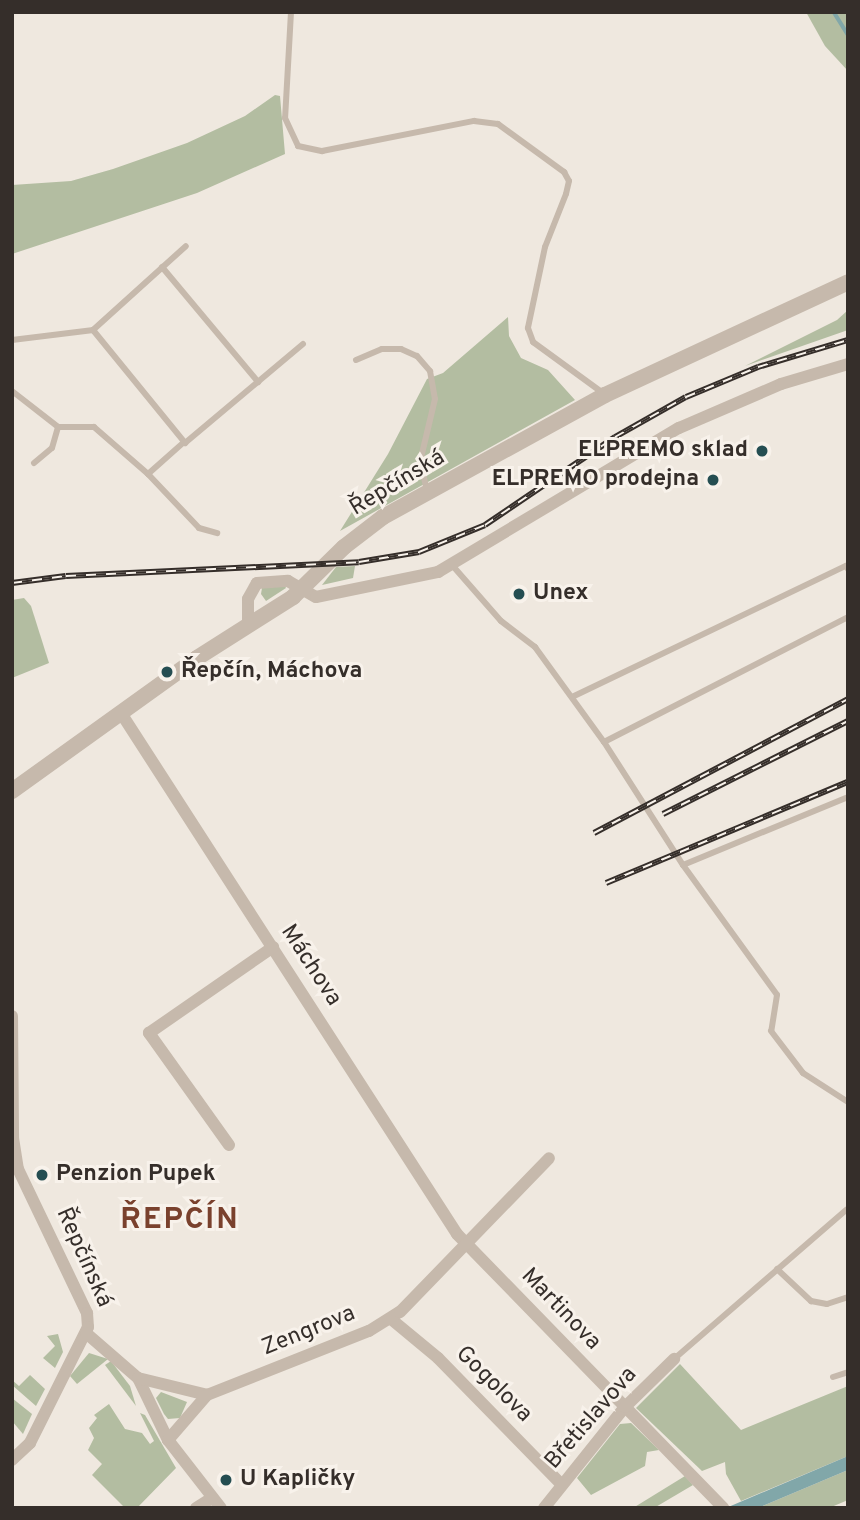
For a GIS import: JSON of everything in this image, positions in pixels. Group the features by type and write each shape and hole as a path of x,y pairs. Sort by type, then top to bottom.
{"street":[{"name":"Řepčínská","path":"12,791 124,717 248,625 300,591 356,536 427,491 605,395 847,283"},
{"path":"248,625 248,599 257,583 283,580 300,591 322,596 452,565 679,428 781,384 848,364"},
{"name":"Máchova","path":"124,717 465,1242"},
{"path":"229,1145 149,1033 273,947"},
{"name":"Řepčínská","path":"12,1016 13,1138 23,1182 87,1313 86,1333 30,1443 12,1460"},
{"name":"Zengrova","path":"207,1395 341,1344 391,1319 549,1158"},
{"name":"Martinova","path":"465,1242 723,1508"},
{"name":"Gogolova","path":"391,1319 461,1381 562,1485"},
{"path":"86,1333 138,1378 168,1440 217,1503 196,1508"},
{"name":"Břetislavova","path":"544,1508 625,1407 674,1359"},
{"path":"138,1378 207,1395 168,1440"}],"lane":[{"path":"290,12 285,118 299,146 322,151 474,121 498,124 564,172 569,181 545,247 528,328 533,342 587,377 605,395"},
{"path":"12,340 93,330 186,246"},
{"path":"162,267 258,382"},
{"path":"93,330 184,442"},
{"path":"148,474 303,344"},
{"path":"356,360 382,349 401,349 417,356 430,370 435,399 420,462 427,491"},
{"path":"12,391 58,427 94,427 148,474 199,528 217,533"},
{"path":"34,463 52,448 58,427"},
{"path":"452,565 501,621 535,647 604,742 683,864 777,995 771,1031 803,1073 848,1102"},
{"path":"572,697 846,566 848,569"},
{"path":"604,742 848,617"},
{"path":"683,864 848,797"},
{"path":"674,1359 847,1210"},
{"path":"777,1269 811,1301 827,1304 848,1297"},
{"path":"833,1377 848,1372"}],"green space":[{"path":"806,12 847,12 848,71 825,46"},
{"path":"275,95 280,96 285,154 197,193 12,254 12,185 71,181 113,169 187,143 245,116"},
{"path":"848,310 848,330 745,366 837,320"},
{"path":"508,317 509,336 521,358 548,370 575,400 340,531 388,454 427,379 443,373"},
{"path":"355,566 353,578 322,585 336,567"},
{"path":"262,588 286,588 266,601 261,594"},
{"path":"24,598 31,606 49,663 12,678 12,600"},
{"path":"58,1334 63,1352 55,1368 43,1358 55,1346 47,1336"},
{"path":"89,1353 108,1359 77,1384 70,1376"},
{"path":"111,1361 130,1386 136,1406 105,1365"},
{"path":"680,1364 741,1430 848,1386 848,1456 741,1501 726,1474 725,1462 702,1471 636,1408"},
{"path":"30,1375 45,1389 36,1406 12,1385 12,1380 19,1386"},
{"path":"161,1392 187,1402 180,1418 168,1419 164,1414 156,1398"},
{"path":"12,1398 32,1414 23,1434 12,1421"},
{"path":"109,1404 125,1429 142,1433 150,1444 154,1441 140,1413 145,1415 176,1468 137,1508 125,1508 92,1475 102,1464 88,1450 94,1438 89,1428 97,1418 94,1415"},
{"path":"631,1423 659,1450 647,1452 645,1466 591,1495 577,1478 620,1424"},
{"path":"848,1470 848,1500 829,1508 758,1508"},
{"path":"685,1476 693,1485 654,1508 633,1508"}],"water":[{"path":"848,1456 848,1470 758,1508 726,1508"}],"waterway":[{"path":"834,12 848,34"}],"railway":[{"path":"12,583 66,576 359,562 419,552 485,525 615,437 686,397 758,367 848,340"},
{"path":"594,833 848,699"},
{"path":"663,814 848,721"},
{"path":"606,883 848,782"}],"place":[{"name":"ELPREMO sklad","path":"762,451"},
{"name":"ELPREMO prodejna","path":"713,480"},
{"name":"Unex","path":"519,594"},
{"name":"Řepčín, Máchova","path":"167,672"},
{"name":"Penzion Pupek","path":"42,1175"},
{"name":"U Kapličky","path":"226,1480"}],"district":[{"name":"ŘEPČÍN","path":"180,1221"}]}
